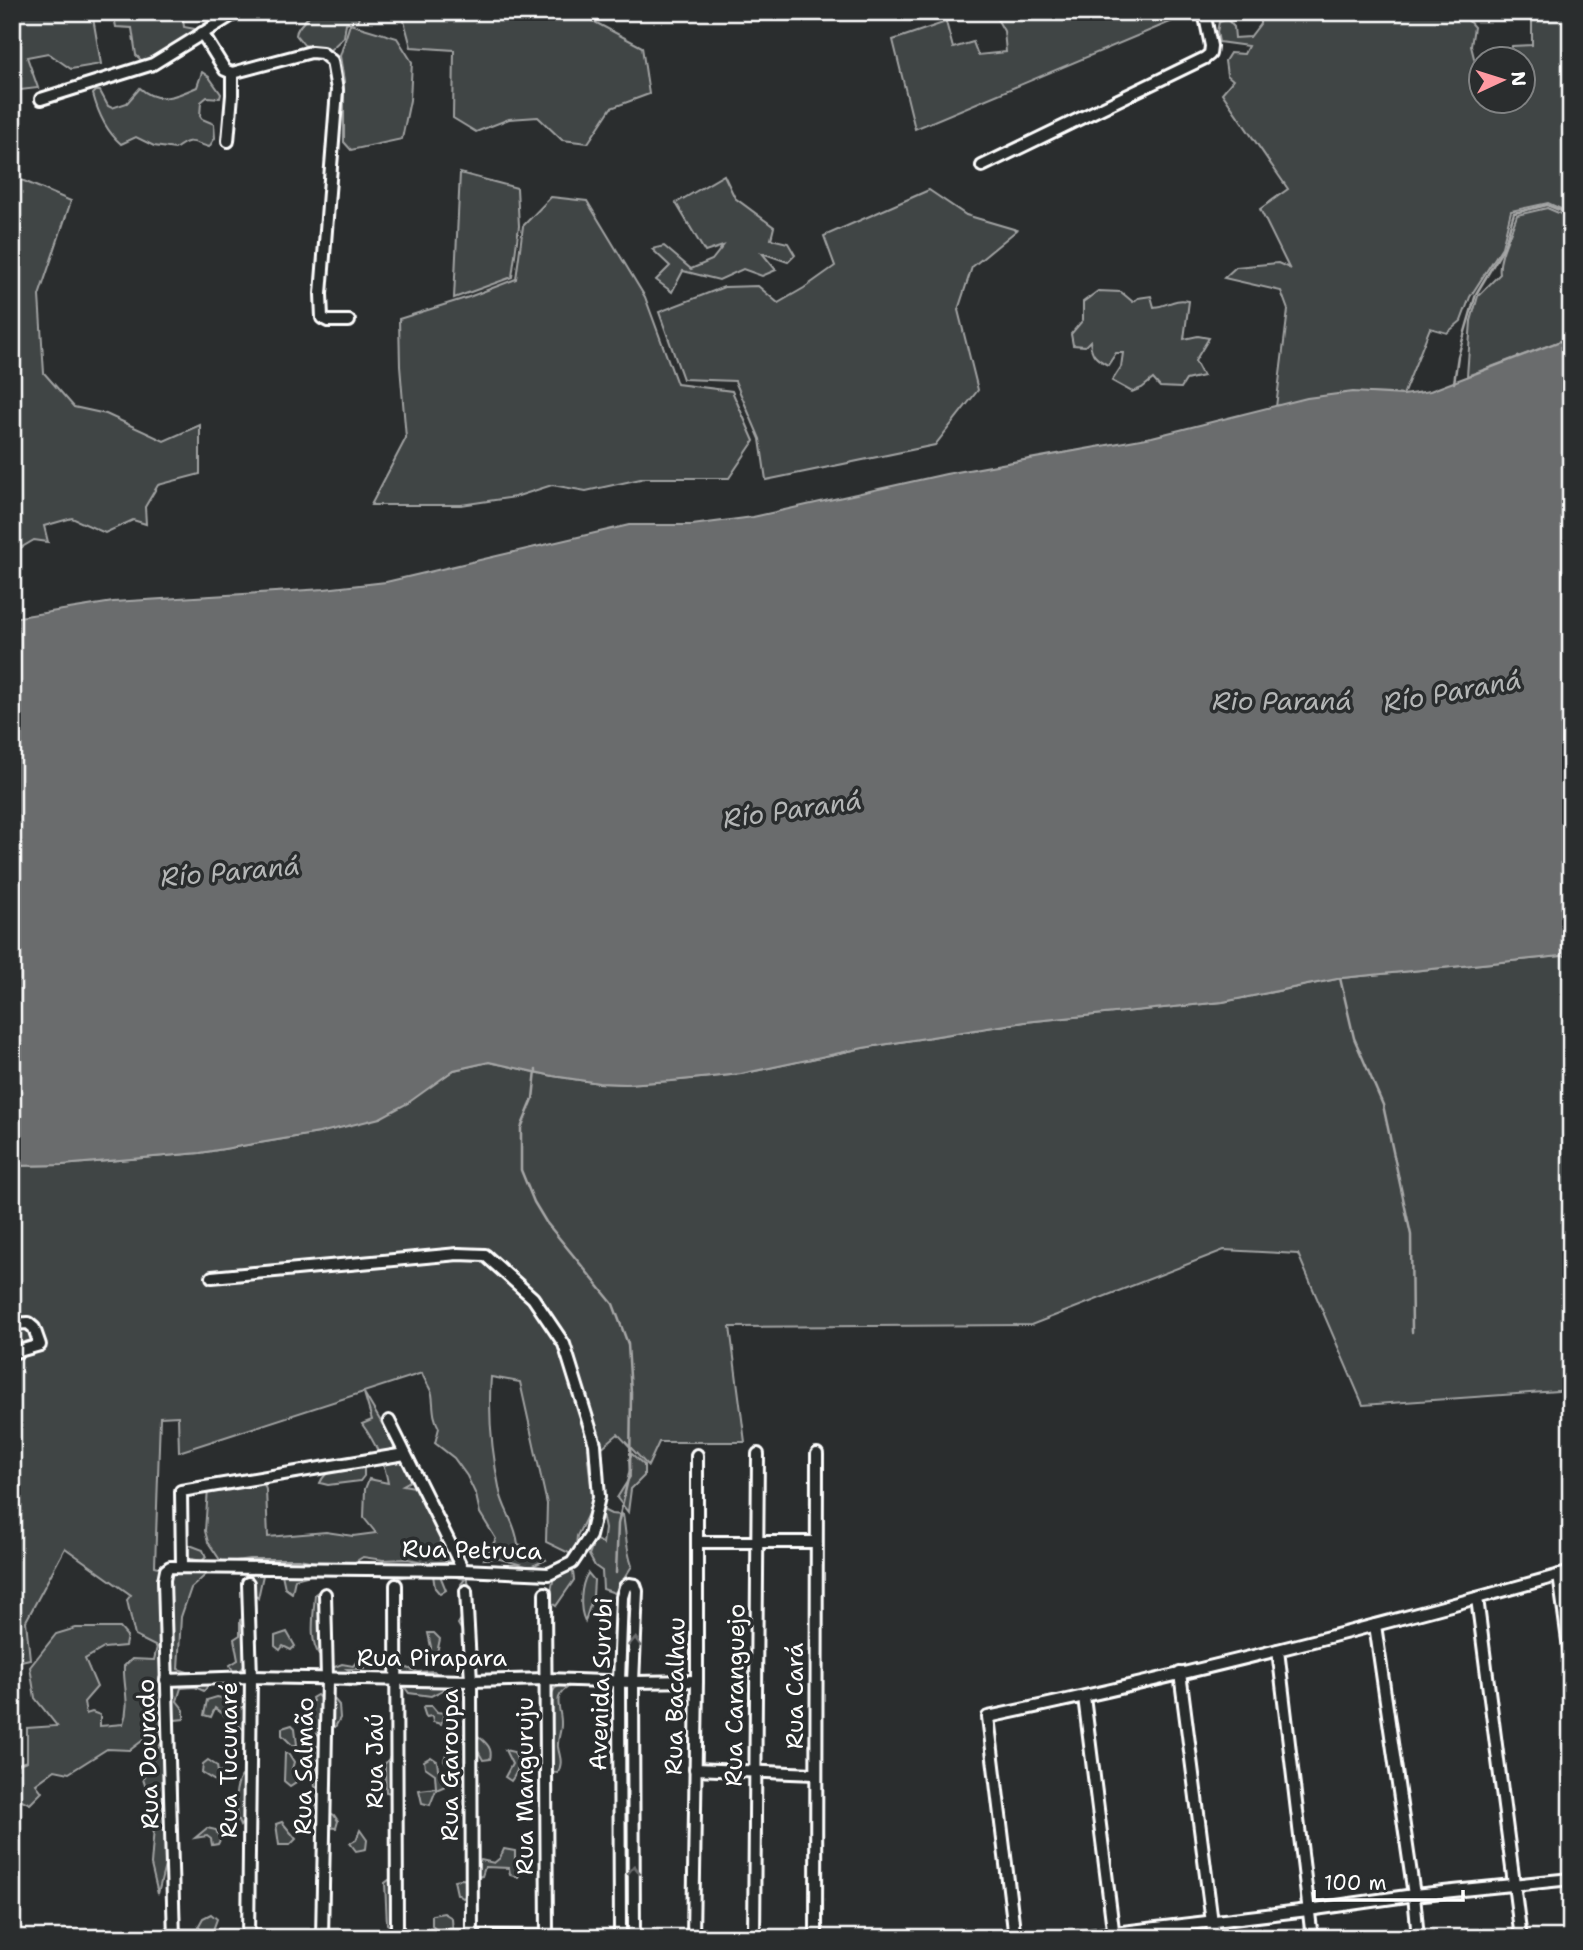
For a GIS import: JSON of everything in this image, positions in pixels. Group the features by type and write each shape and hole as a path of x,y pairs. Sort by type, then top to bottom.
{"street":[{"path":"41,99 153,64 237,12"},
{"path":"982,166 1205,58 1210,54 1211,46 1204,12"},
{"path":"202,33 225,70 232,73 311,52 323,53 332,61 337,90 321,294 322,318 328,321 349,321"},
{"path":"228,141 232,73"},
{"name":"Rua Petruca","path":"166,1570 170,1567 182,1567 463,1570 549,1574 572,1563 590,1536 599,1497 595,1444 564,1344 533,1298 485,1255 458,1254 212,1278"},
{"path":"12,1324 28,1323 34,1328 40,1345 12,1353"},
{"path":"389,1421 463,1570"},
{"path":"182,1567 181,1491 405,1454"},
{"name":"Rua Caranguejo","path":"754,1937 758,1454"},
{"name":"Rua Cará","path":"816,1938 817,1454"},
{"name":"Rua Bacalhau","path":"693,1938 697,1455"},
{"path":"697,1542 816,1542"},
{"name":"Rua Dourado","path":"166,1570 166,1680 174,1937"},
{"path":"1015,1938 988,1717 1084,1697 1278,1650 1571,1572"},
{"path":"1559,1575 1571,1663"},
{"name":"Rua Tucunaré","path":"248,1583 251,1677 248,1937"},
{"name":"Avenida Surubi","path":"620,1938 621,1597 629,1584 635,1585 637,1591 633,1682 634,1938"},
{"name":"Rua Jaú","path":"396,1585 397,1938"},
{"name":"Rua Garoupa","path":"466,1591 471,1681 472,1937"},
{"name":"Rua Manguruju","path":"545,1592 547,1937"},
{"name":"Rua Salmão","path":"323,1938 327,1679 325,1594"},
{"path":"1477,1598 1521,1938"},
{"path":"1375,1625 1418,1938"},
{"path":"1278,1650 1312,1938"},
{"path":"1180,1673 1214,1938"},
{"name":"Rua Pirapara","path":"166,1680 251,1677 697,1681"},
{"path":"1084,1697 1114,1935"},
{"path":"695,1769 815,1774"},
{"path":"1072,1938 1114,1935 1514,1883 1571,1879"},
{"path":"174,1937 612,1938"},
{"path":"716,1938 790,1938"}],"shaded area":[{"path":"12,12 92,12 101,64 71,69 48,53 27,57 38,88 12,91"},
{"path":"113,12 182,12 184,27 195,29 170,47 142,61 136,55 132,28 116,27"},
{"path":"312,12 356,12 359,16 358,20 346,23 344,37 328,52 304,45 296,35"},
{"path":"406,12 576,12 642,47 649,94 611,108 588,143 562,140 538,117 509,119 476,132 453,118 454,50 411,47 403,17"},
{"path":"993,12 1050,12 1051,17 1069,12 1194,12 915,129 893,40 946,22 953,48 973,42 978,55 1006,52 1004,31"},
{"path":"1260,12 1461,12 1474,27 1471,46 1468,46 1468,116 1538,116 1538,46 1512,46 1532,45 1532,12 1571,12 1571,206 1563,210 1548,203 1511,211 1502,247 1470,297 1461,321 1447,333 1430,328 1403,395 1339,395 1276,407 1288,310 1281,291 1224,278 1236,267 1278,263 1289,268 1260,209 1288,189 1222,93 1233,80 1227,75 1225,61 1230,53 1244,54 1248,46 1219,42 1219,22 1227,19 1234,27 1235,38 1250,37 1260,24"},
{"path":"350,24 397,38 412,62 410,100 402,139 351,150 344,142 344,81 340,56"},
{"path":"202,72 221,94 220,98 207,97 201,102 200,116 214,124 215,138 209,147 188,142 175,149 154,146 136,137 121,144 103,121 93,94 100,91 108,106 112,108 127,103 140,88 154,96 168,97 197,87"},
{"path":"460,173 517,188 519,226 512,277 454,298"},
{"path":"724,175 735,198 774,227 771,239 788,243 795,255 788,262 762,253 776,270 762,276 743,269 719,280 683,271 672,292 656,280 670,266 652,249 664,246 691,269 712,260 723,246 705,252 676,203"},
{"path":"12,176 71,201 39,296 44,373 74,407 106,414 164,441 200,425 200,474 158,485 145,507 146,524 133,520 105,533 72,518 44,526 48,542 34,540 12,553"},
{"path":"929,190 966,215 1017,230 972,267 958,310 978,390 935,445 766,480 760,439 735,381 683,379 659,312 724,287 758,286 778,303 835,266 824,236"},
{"path":"551,197 587,201 645,297 677,384 732,391 754,441 729,478 645,478 586,491 552,485 515,497 461,505 371,505 406,438 399,319 516,279 523,226"},
{"path":"1547,208 1563,215 1571,211 1571,337 1467,376 1471,321 1478,296 1500,274 1503,253 1517,215"},
{"path":"1098,291 1121,292 1133,302 1138,298 1151,296 1154,307 1189,301 1184,339 1198,336 1209,338 1195,361 1203,376 1186,380 1181,388 1160,387 1153,379 1132,392 1112,381 1121,367 1123,353 1116,353 1108,365 1095,356 1090,341 1085,346 1073,345 1071,334 1083,320 1083,302"},
{"path":"1571,955 1571,1390 1363,1405 1298,1254 1224,1250 1031,1325 730,1327 745,1442 659,1442 648,1466 618,1434 588,1459 593,1504 577,1536 575,1556 546,1542 547,1504 520,1382 491,1377 491,1434 502,1499 518,1544 539,1552 546,1560 530,1567 496,1558 484,1559 496,1539 480,1513 476,1495 467,1476 454,1458 435,1443 439,1428 434,1415 432,1394 422,1373 179,1452 178,1416 160,1417 155,1566 171,1570 210,1571 191,1588 181,1617 178,1669 194,1674 206,1672 214,1678 204,1691 195,1687 181,1688 177,1701 184,1710 184,1719 175,1720 172,1727 154,1732 130,1750 107,1749 69,1773 55,1770 36,1784 42,1792 30,1804 16,1797 12,1799 12,1766 27,1761 27,1728 57,1726 35,1698 30,1667 56,1634 76,1628 120,1628 127,1636 125,1646 104,1648 85,1659 97,1687 84,1702 86,1714 92,1712 100,1715 100,1726 123,1724 127,1702 124,1666 132,1659 154,1660 157,1647 135,1636 127,1600 131,1595 65,1548 26,1621 30,1659 12,1663 12,1166 62,1165 200,1153 319,1133 434,1083 454,1070 489,1062 599,1083 671,1081 741,1074 863,1048 1025,1022 1223,1002 1342,978"},
{"path":"364,1393 407,1466 410,1481 403,1485 420,1488 451,1531 463,1560 428,1563 408,1559 383,1560 363,1557 350,1565 336,1566 299,1559 249,1559 222,1563 208,1542 205,1531 208,1489 263,1480 266,1490 268,1537 326,1532 353,1536 376,1533 364,1518 365,1489 369,1479 388,1483 378,1452 362,1424 372,1420"},
{"path":"632,1454 644,1465 644,1476 631,1489 628,1512 617,1498 630,1477 629,1459"},
{"path":"361,1466 364,1468 364,1476 360,1481 328,1485 320,1483 327,1473"},
{"path":"601,1509 611,1514 623,1515 632,1566 615,1593 603,1589 602,1571 595,1566 589,1555 595,1539 603,1544 605,1529"},
{"path":"187,1544 203,1550 206,1557 202,1561 186,1558"},
{"path":"251,1571 314,1571 310,1575 295,1579 292,1593 285,1588 282,1574 263,1575 258,1598 252,1591"},
{"path":"455,1571 465,1574 471,1590 470,1609 474,1628 465,1636 458,1624 464,1614 461,1584 465,1579 439,1573 446,1590 440,1594 435,1588 433,1575 400,1578 394,1572"},
{"path":"565,1571 573,1572 574,1580 556,1606 549,1601 554,1576"},
{"path":"588,1573 594,1580 593,1596 585,1621 581,1597"},
{"path":"321,1590 323,1635 320,1656 314,1642 313,1627 315,1594"},
{"path":"244,1618 247,1657 241,1670 235,1675 230,1665 238,1660 234,1639 240,1635 240,1620"},
{"path":"287,1632 295,1646 291,1650 283,1646 280,1650 275,1646 275,1636"},
{"path":"428,1633 434,1633 440,1639 435,1662 428,1663 431,1647"},
{"path":"362,1655 367,1659 364,1669 347,1669 358,1676 359,1686 349,1687 342,1683 332,1668 342,1664 353,1666"},
{"path":"402,1666 418,1672 434,1671 445,1681 443,1690 431,1696 409,1693 403,1685 397,1692 390,1684 399,1677"},
{"path":"12,1671 21,1703 12,1712"},
{"path":"567,1679 602,1683 595,1687 570,1686 560,1695 558,1703 561,1725 558,1744 561,1760 558,1773 550,1772 548,1743 553,1736 549,1718 550,1699 555,1688"},
{"path":"317,1695 321,1699 334,1699 339,1705 340,1718 335,1727 323,1724 316,1736 312,1731 312,1723 304,1712 304,1703 313,1701 312,1698"},
{"path":"217,1697 227,1699 225,1708 233,1715 239,1706 246,1710 244,1730 237,1724 238,1718 229,1719 215,1708 211,1717 204,1715 207,1700"},
{"path":"432,1706 437,1712 444,1713 441,1724 433,1722 432,1716 426,1717 423,1708"},
{"path":"292,1725 295,1728 297,1745 292,1745 282,1735 282,1728"},
{"path":"473,1731 488,1746 490,1759 483,1760 473,1742 465,1737 464,1734"},
{"path":"174,1739 177,1793 165,1792 166,1861 158,1894 151,1865 155,1815 143,1779 161,1743"},
{"path":"315,1745 321,1748 319,1753 322,1765 317,1767 316,1773 321,1784 319,1788 315,1787 314,1778 308,1769 308,1765 314,1763"},
{"path":"505,1750 514,1752 518,1764 511,1781 505,1777 512,1764"},
{"path":"285,1753 289,1754 294,1762 292,1769 298,1776 296,1782 290,1786 284,1781"},
{"path":"446,1754 466,1771 463,1777 450,1774 450,1767 444,1760"},
{"path":"390,1757 394,1763 391,1793 386,1792 385,1764"},
{"path":"431,1757 437,1761 438,1769 445,1776 445,1786 436,1790 430,1805 422,1803 419,1790 436,1788 435,1774 425,1767 424,1761"},
{"path":"208,1760 217,1766 218,1772 225,1773 223,1784 216,1784 202,1773 203,1764"},
{"path":"244,1774 248,1783 245,1819 240,1826 236,1799 238,1784"},
{"path":"313,1803 334,1815 338,1821 336,1828 322,1825 312,1818 307,1809"},
{"path":"282,1822 296,1839 290,1845 279,1845 276,1824"},
{"path":"207,1828 216,1830 220,1840 218,1844 212,1845 207,1836 195,1838"},
{"path":"360,1830 367,1840 366,1849 356,1851 350,1843 356,1840"},
{"path":"504,1849 515,1851 515,1859 524,1864 518,1877 510,1875 509,1868 485,1867 482,1876 476,1877 475,1864 481,1860 494,1863"},
{"path":"390,1879 396,1885 397,1920 391,1927 387,1924 385,1883"},
{"path":"454,1880 469,1880 471,1892 463,1898 457,1894"},
{"path":"444,1913 452,1918 453,1935 443,1935 432,1926 432,1915"},
{"path":"211,1914 217,1919 213,1930 206,1934 198,1927 203,1918"}],"water":[{"name":"Rio Paraná","path":"1571,337 1571,955 1342,978 1223,1002 1025,1022 863,1048 741,1074 671,1081 599,1083 489,1062 454,1070 408,1103 380,1118 319,1133 200,1153 62,1165 12,1166 12,618 113,602 324,589 386,582 629,525 692,525 753,517 946,474 1152,437 1307,398 1353,392 1403,395 1430,391"}],"waterway":[{"path":"1454,383 1458,356 1476,294 1504,247 1514,213 1547,205 1564,212 1571,209"},
{"path":"1340,978 1354,1038 1383,1105 1411,1235 1412,1332"},
{"path":"536,1070 533,1099 521,1128 521,1170 534,1202 546,1222 613,1304 628,1344 631,1393 630,1470 618,1524 616,1573"}],"water label":[{"name":"Río Paraná","path":"1452,691"},
{"name":"Río Paraná","path":"792,809"},
{"name":"Río Paraná","path":"230,871"}]}
